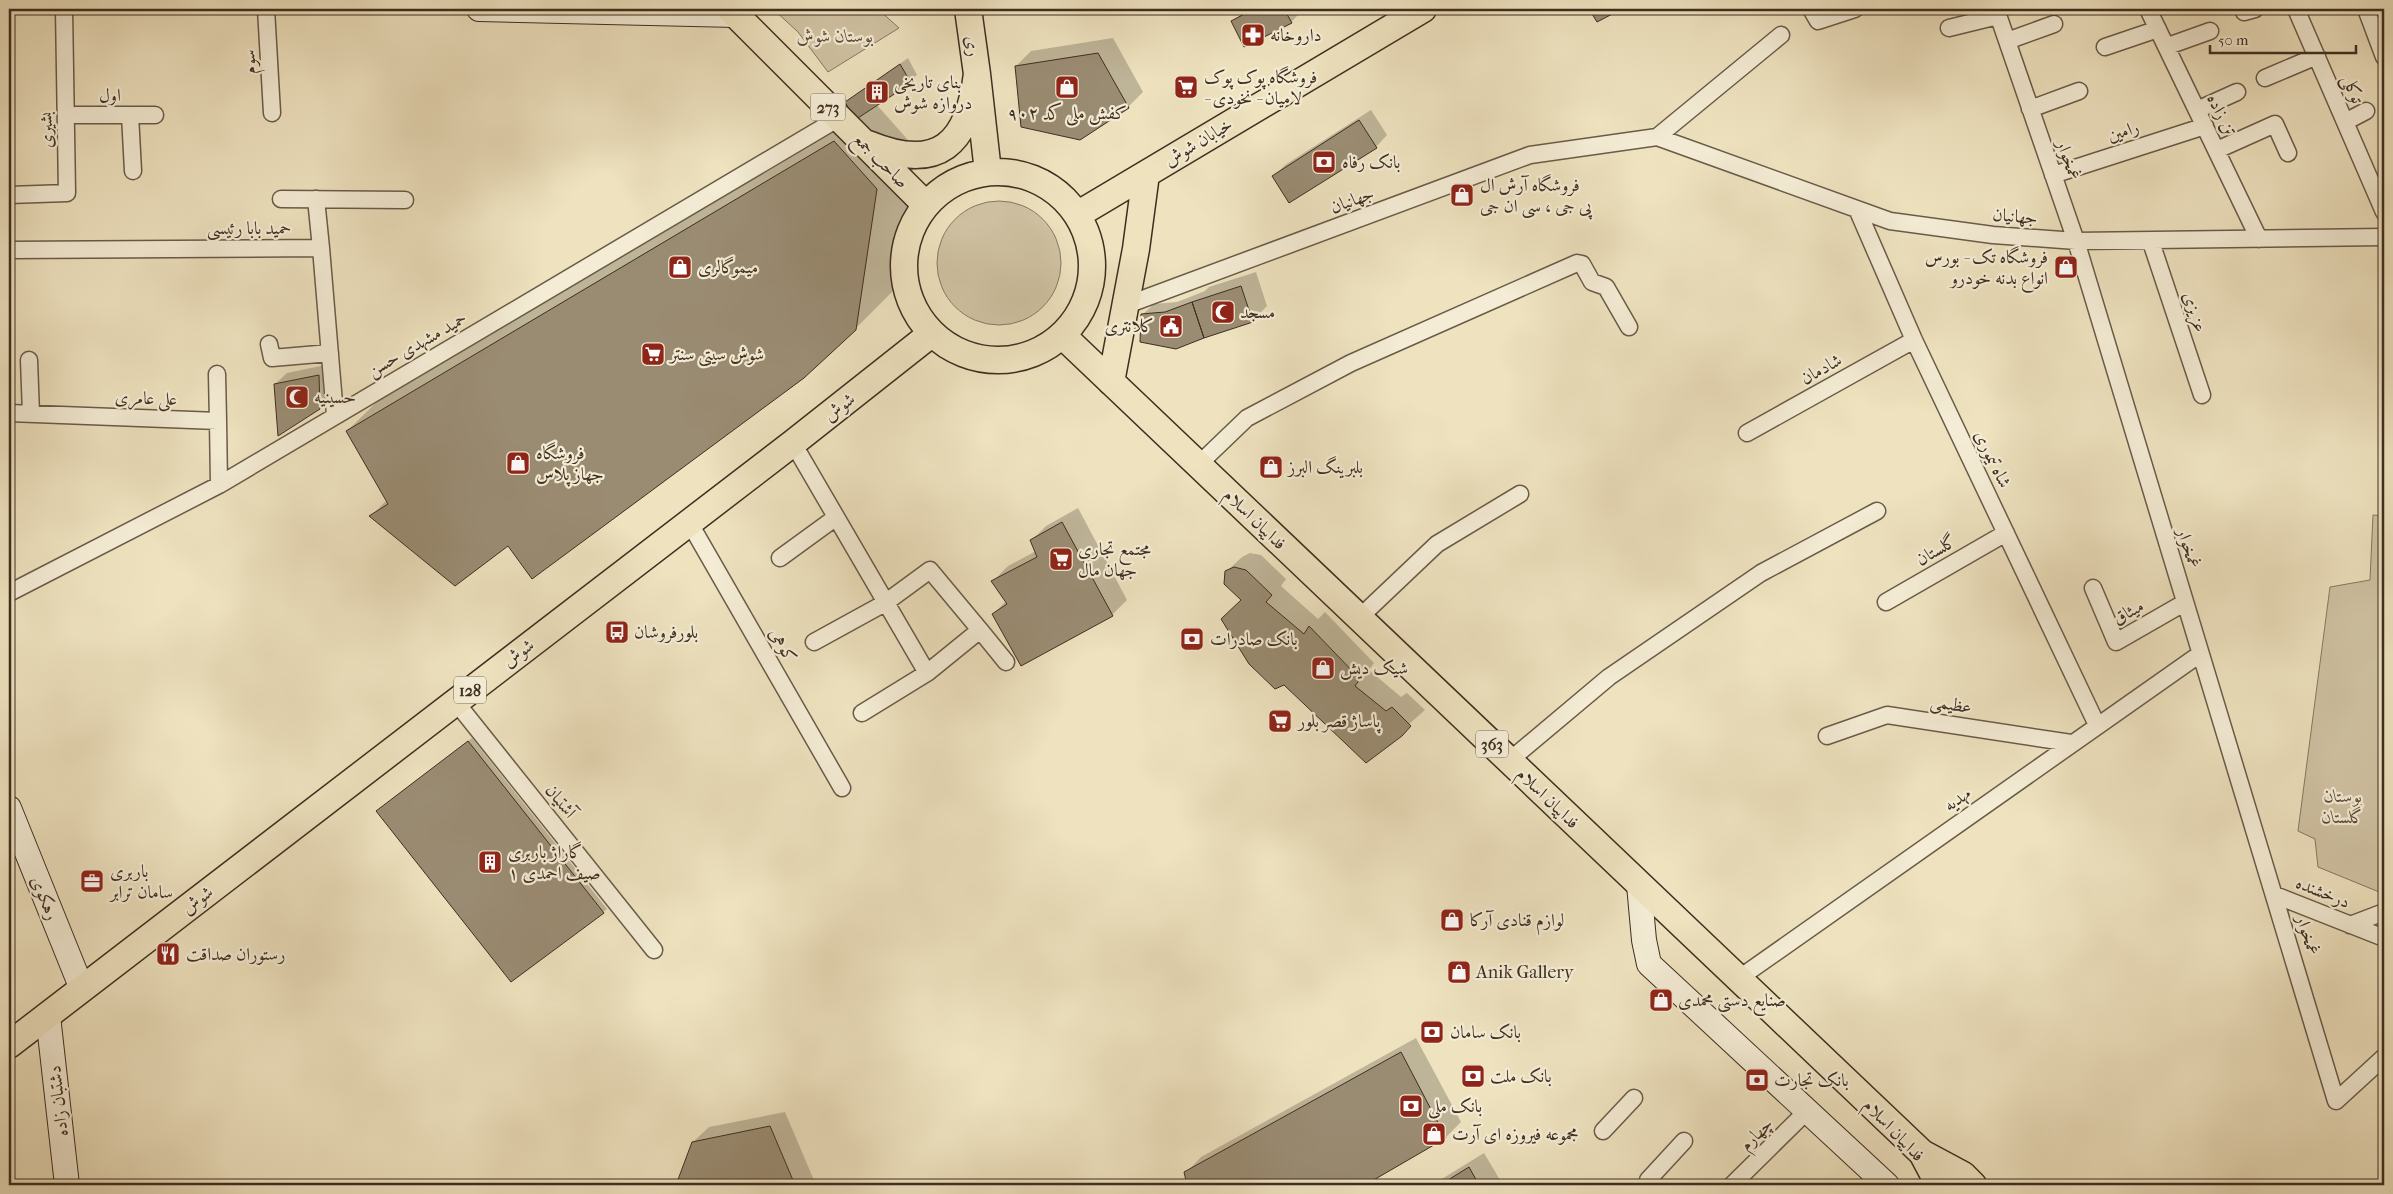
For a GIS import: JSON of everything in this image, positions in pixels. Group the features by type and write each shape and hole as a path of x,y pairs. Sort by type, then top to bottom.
{"main road":[{"name":"ری","path":"968,9 978,74 988,172"},
{"name":"خیابان شوش","path":"1077,215 1146,174 1398,16 1423,9"},
{"name":"صاحب جمع","path":"733,12 926,205"},
{"path":"863,142 898,154 916,156 933,153 949,145 962,132 974,100 978,74"},
{"path":"988,172 1012,173 1034,179 1055,191 1077,215 1084,228 1091,251 1092,274 1084,302 1076,319 1062,335 1040,350 1018,358 995,361 972,357 950,348 931,334 913,308 907,294 903,270 905,247 913,225 926,205 943,189 964,178 988,172"},
{"path":"1111,382 1136,249 1146,174"},
{"name":"شوش","path":"9,1046 455,701 793,443 931,334"},
{"name":"فداییان اسلام","path":"1062,335 1922,1153 1938,1185"},
{"path":"1922,1153 1962,1175 1973,1185"}],"street":[{"name":"بشیری","path":"9,195 67,193 64,9"},
{"name":"سوم","path":"266,9 272,113"},
{"path":"479,9 733,12"},
{"path":"1814,15 1855,9"},
{"name":"تن زاده","path":"2148,9 2168,46 2259,239"},
{"name":"توکلی","path":"2296,9 2384,212"},
{"path":"2366,9 2384,57"},
{"path":"1949,28 1997,13"},
{"name":"غمخوار","path":"1997,13 2076,241 2336,1101 2384,1057"},
{"path":"2007,41 2054,24"},
{"path":"2105,47 2158,29"},
{"path":"2168,46 2210,31"},
{"path":"1657,137 1781,35"},
{"path":"2265,78 2317,56"},
{"path":"2030,110 2079,91"},
{"path":"2197,110 2237,92"},
{"path":"2345,122 2366,111"},
{"name":"اول","path":"66,115 155,115"},
{"path":"130,115 133,171"},
{"name":"حمید مشهدی حسن","path":"9,593 219,484 839,118"},
{"path":"2217,150 2275,124 2288,153"},
{"name":"رامین","path":"2053,175 2205,126"},
{"name":"جهانیان","path":"1124,306 1530,155 1657,137 1890,221 1993,235 2076,241 2151,242 2384,237"},
{"path":"281,199 405,200"},
{"path":"316,199 335,415"},
{"name":"شاه تیموری","path":"1857,209 1914,340 2097,725"},
{"name":"عزیزی","path":"2151,242 2202,394"},
{"name":"حمید بابا رئیسی","path":"9,250 321,248"},
{"path":"1198,465 1247,418 1351,363 1577,263 1582,264 1592,282 1606,287 1629,327"},
{"name":"شادمان","path":"1747,433 1914,340"},
{"path":"269,344 272,358 330,353"},
{"path":"29,360 31,414"},
{"path":"217,374 219,484"},
{"name":"علی عامری","path":"9,413 218,421"},
{"path":"793,443 927,673"},
{"path":"1359,618 1437,544 1520,494"},
{"path":"1509,761 1609,677 1761,573 1877,511"},
{"path":"780,558 835,518"},
{"name":"کوهی","path":"689,522 842,788"},
{"name":"گلستان","path":"1886,602 2006,533"},
{"path":"814,642 886,603 930,570 1006,662"},
{"name":"میثاق","path":"2093,588 2116,642 2184,603"},
{"path":"862,713 927,673 980,630"},
{"name":"مهدیه","path":"1738,979 2200,654"},
{"name":"آشتیان","path":"455,701 654,950"},
{"name":"عظیمی","path":"1827,736 1887,715 2071,743"},
{"name":"رهکوی","path":"9,808 82,989"},
{"path":"1639,884 1644,940 1649,964 1887,1185"},
{"name":"درخشنده","path":"2275,895 2384,938"},
{"path":"2350,925 2384,912"},
{"name":"دشتبان زاده","path":"48,1016 67,1185"},
{"path":"1603,1131 1634,1098"},
{"name":"چهارم","path":"1732,1185 1807,1111"},
{"path":"1648,1180 1684,1141"}],"green space":[{"name":"بوستان شوش","path":"773,9 878,9 899,28 828,72 798,32"},
{"path":"999,201 1023,206 1043,219 1056,239 1061,263 1056,287 1043,307 1023,320 999,325 975,320 955,307 942,287 937,263 942,239 955,219 975,206"},
{"name":"بوستان گلستان","path":"2373,515 2384,516 2384,894 2318,867 2315,839 2298,831 2330,587 2370,580"}],"building":[{"name":"داروخانه","path":"1254,9 1284,9 1292,23 1244,47 1231,21"},
{"path":"1589,9 1622,9 1597,22"},
{"name":"کفش ملی کد ۹۰۲","path":"1098,53 1129,108 1080,140 1021,127 1015,66"},
{"name":"بنای تاریخی دروازه شوش","path":"900,64 911,83 855,120 845,102"},
{"name":"بانک رفاه","path":"1359,120 1377,148 1289,203 1272,176"},
{"name":"شوش سیتی سنتر","path":"834,141 877,189 856,330 804,378 532,579 508,546 455,586 369,516 388,504 346,431"},
{"name":"مسجد","path":"1241,286 1253,322 1204,338 1192,302"},
{"name":"کلانتری","path":"1192,302 1204,338 1176,349 1140,342 1141,314 1165,312"},
{"name":"حسینیه","path":"319,375 320,409 278,436 274,384"},
{"path":"1062,522 1113,616 1021,666 992,614 1007,604 991,581 1037,557 1030,540"},
{"path":"1234,567 1246,570 1272,595 1266,602 1304,634 1309,626 1360,679 1355,686 1386,711 1392,707 1411,726 1402,736 1366,763 1284,685 1275,689 1249,664 1221,619 1241,600 1224,584 1225,571"},
{"name":"گاراژ باربری صیف احمدی ۱","path":"468,741 604,913 511,982 376,811"},
{"path":"1401,1052 1446,1138 1365,1185 1187,1185 1184,1172"},
{"path":"770,1126 795,1185 676,1185 692,1142"},
{"path":"1469,1167 1479,1185 1440,1185"}],"place":[{"name":"داروخانه","path":"1253,35"},
{"name":"کفش ملی کد ۹۰۲","path":"1067,87"},
{"name":"فروشگاه پوک پوک - لاميان - نخودی","path":"1186,87"},
{"name":"بنای تاریخی دروازه شوش","path":"877,92"},
{"name":"بانک رفاه","path":"1324,162"},
{"name":"فروشگاه آرش ال پی جی ، سی ان جی","path":"1462,195"},
{"name":"میموگالری","path":"680,267"},
{"name":"فروشگاه تک - بورس انواع بدنه خودرو","path":"2066,267"},
{"name":"مسجد","path":"1223,312"},
{"name":"کلانتری","path":"1171,326"},
{"name":"شوش سیتی سنتر","path":"653,354"},
{"name":"حسینیه","path":"297,397"},
{"name":"فروشگاه جهاز پلاس","path":"518,463"},
{"name":"بلبرینگ البرز","path":"1271,467"},
{"name":"مجتمع تجاری جهان مال","path":"1061,559"},
{"name":"بلورفروشان","path":"617,632"},
{"name":"بانک صادرات","path":"1192,639"},
{"name":"شیک دیش","path":"1323,668"},
{"name":"پاساژ قصر بلور","path":"1280,721"},
{"name":"گاراژ باربری صیف احمدی ۱","path":"490,862"},
{"name":"باربری سامان ترابر","path":"92,881"},
{"name":"لوازم قنادی آرکا","path":"1452,920"},
{"name":"رستوران صداقت","path":"168,954"},
{"name":"Anik Gallery","path":"1459,972"},
{"name":"صنایع دستی محمدی","path":"1661,1000"},
{"name":"بانک سامان","path":"1432,1032"},
{"name":"بانک ملت","path":"1473,1076"},
{"name":"بانک تجارت","path":"1757,1080"},
{"name":"بانک ملی","path":"1411,1106"},
{"name":"مجموعه فیروزه ای آرت","path":"1434,1134"}]}
